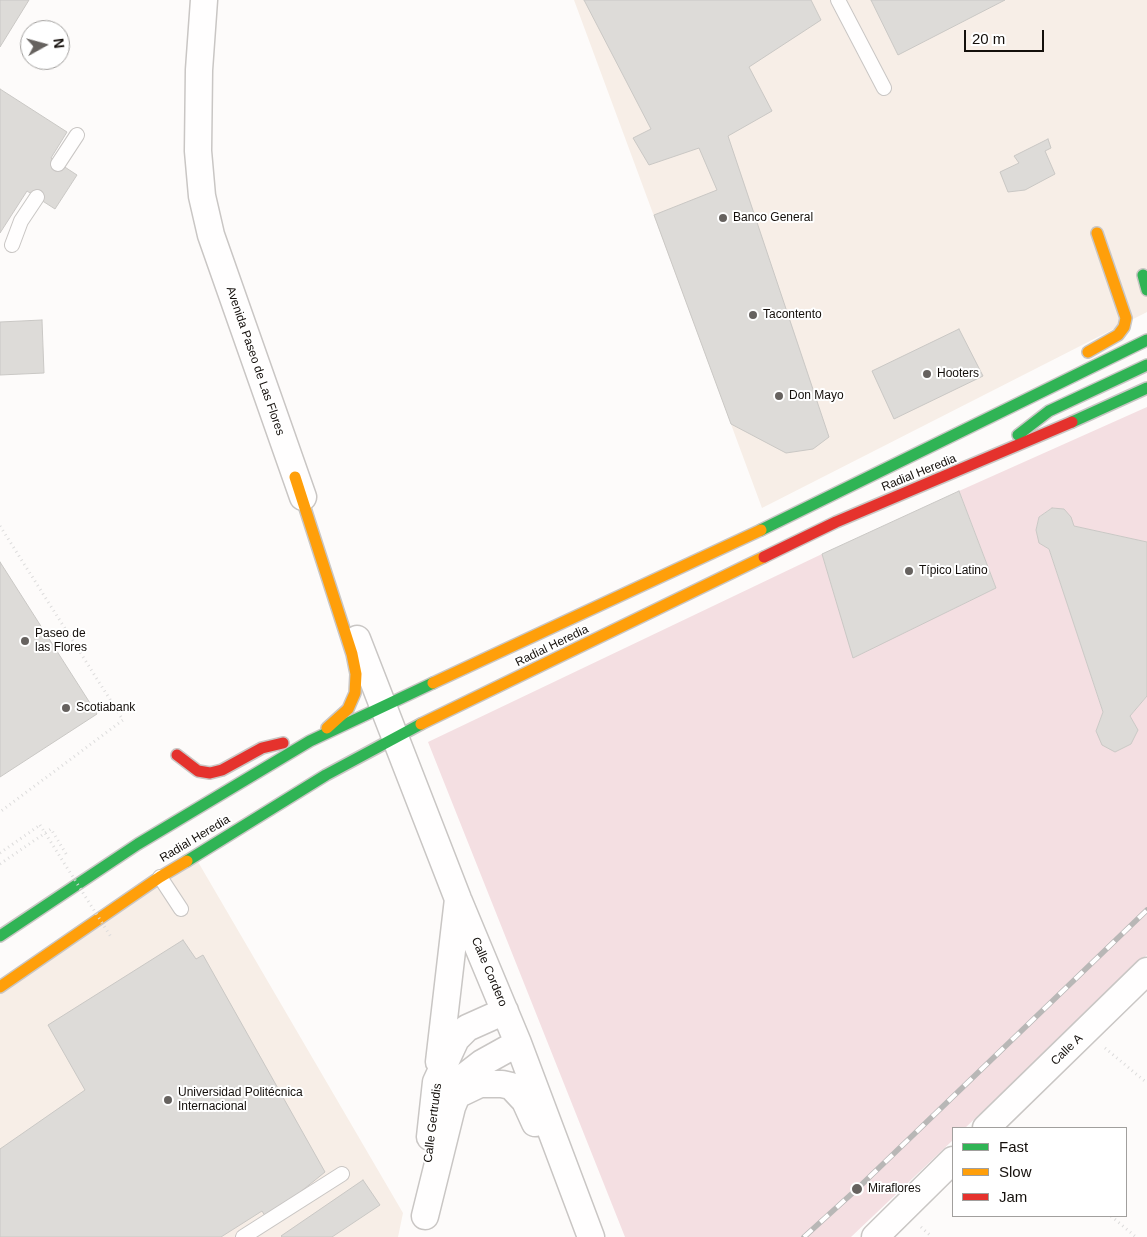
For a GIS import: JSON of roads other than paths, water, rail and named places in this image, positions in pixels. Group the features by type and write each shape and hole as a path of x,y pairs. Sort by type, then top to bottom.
{"main road":[{"path":"1081,357 1118,335 1124,327 1126,318 1097,233"},
{"path":"1145,277 1147,290"},
{"name":"Radial Heredia","path":"0,987 160,877 326,775 386,723 810,507 1147,340"},
{"path":"981,462 1049,411 1147,365"},
{"path":"1006,410 1060,370"},
{"name":"Radial Heredia","path":"0,936 207,798 310,742 386,723 899,494 981,462 1147,388"},
{"path":"207,798 177,755 198,771 210,773 222,770 262,748 278,743 310,742 348,709 355,693 356,674 352,654 295,477"},
{"path":"0,980 44,956"}],"street":[{"name":"Avenida Paseo de Las Flores","path":"204,0 199,70 198,150 202,196 211,235 295,477 386,723"},
{"name":"Calle Cordero","path":"386,723 518,1043 591,1237"},
{"path":"436,1082 458,899"},
{"name":"Calle A","path":"987,1127 1147,972"},
{"name":"Calle Gertrudis","path":"423,1226 428,1151 436,1082 456,1040 467,1028 505,1011"},
{"path":"428,1151 446,1094 452,1085 482,1063 518,1043"},
{"path":"423,1226 452,1106 457,1095 480,1084 502,1084 511,1086 525,1101 587,1237"},
{"path":"875,1237 952,1161"}],"lane":[{"path":"838,0 884,88"},
{"path":"58,164 77,135"},
{"path":"12,245 21,221 37,197"},
{"path":"160,877 180,909"},
{"path":"242,1237 342,1174"}],"railway":[{"path":"804,1237 857,1189 1147,910"}],"place":[{"name":"Banco General","path":"723,218"},
{"name":"Tacontento","path":"753,315"},
{"name":"Hooters","path":"927,374"},
{"name":"Don Mayo","path":"779,396"},
{"name":"Típico Latino","path":"909,571"},
{"name":"Paseo de las Flores","path":"25,641"},
{"name":"Scotiabank","path":"66,708"},
{"name":"Universidad Politécnica Internacional","path":"168,1100"},
{"name":"Miraflores","path":"857,1189"}]}
